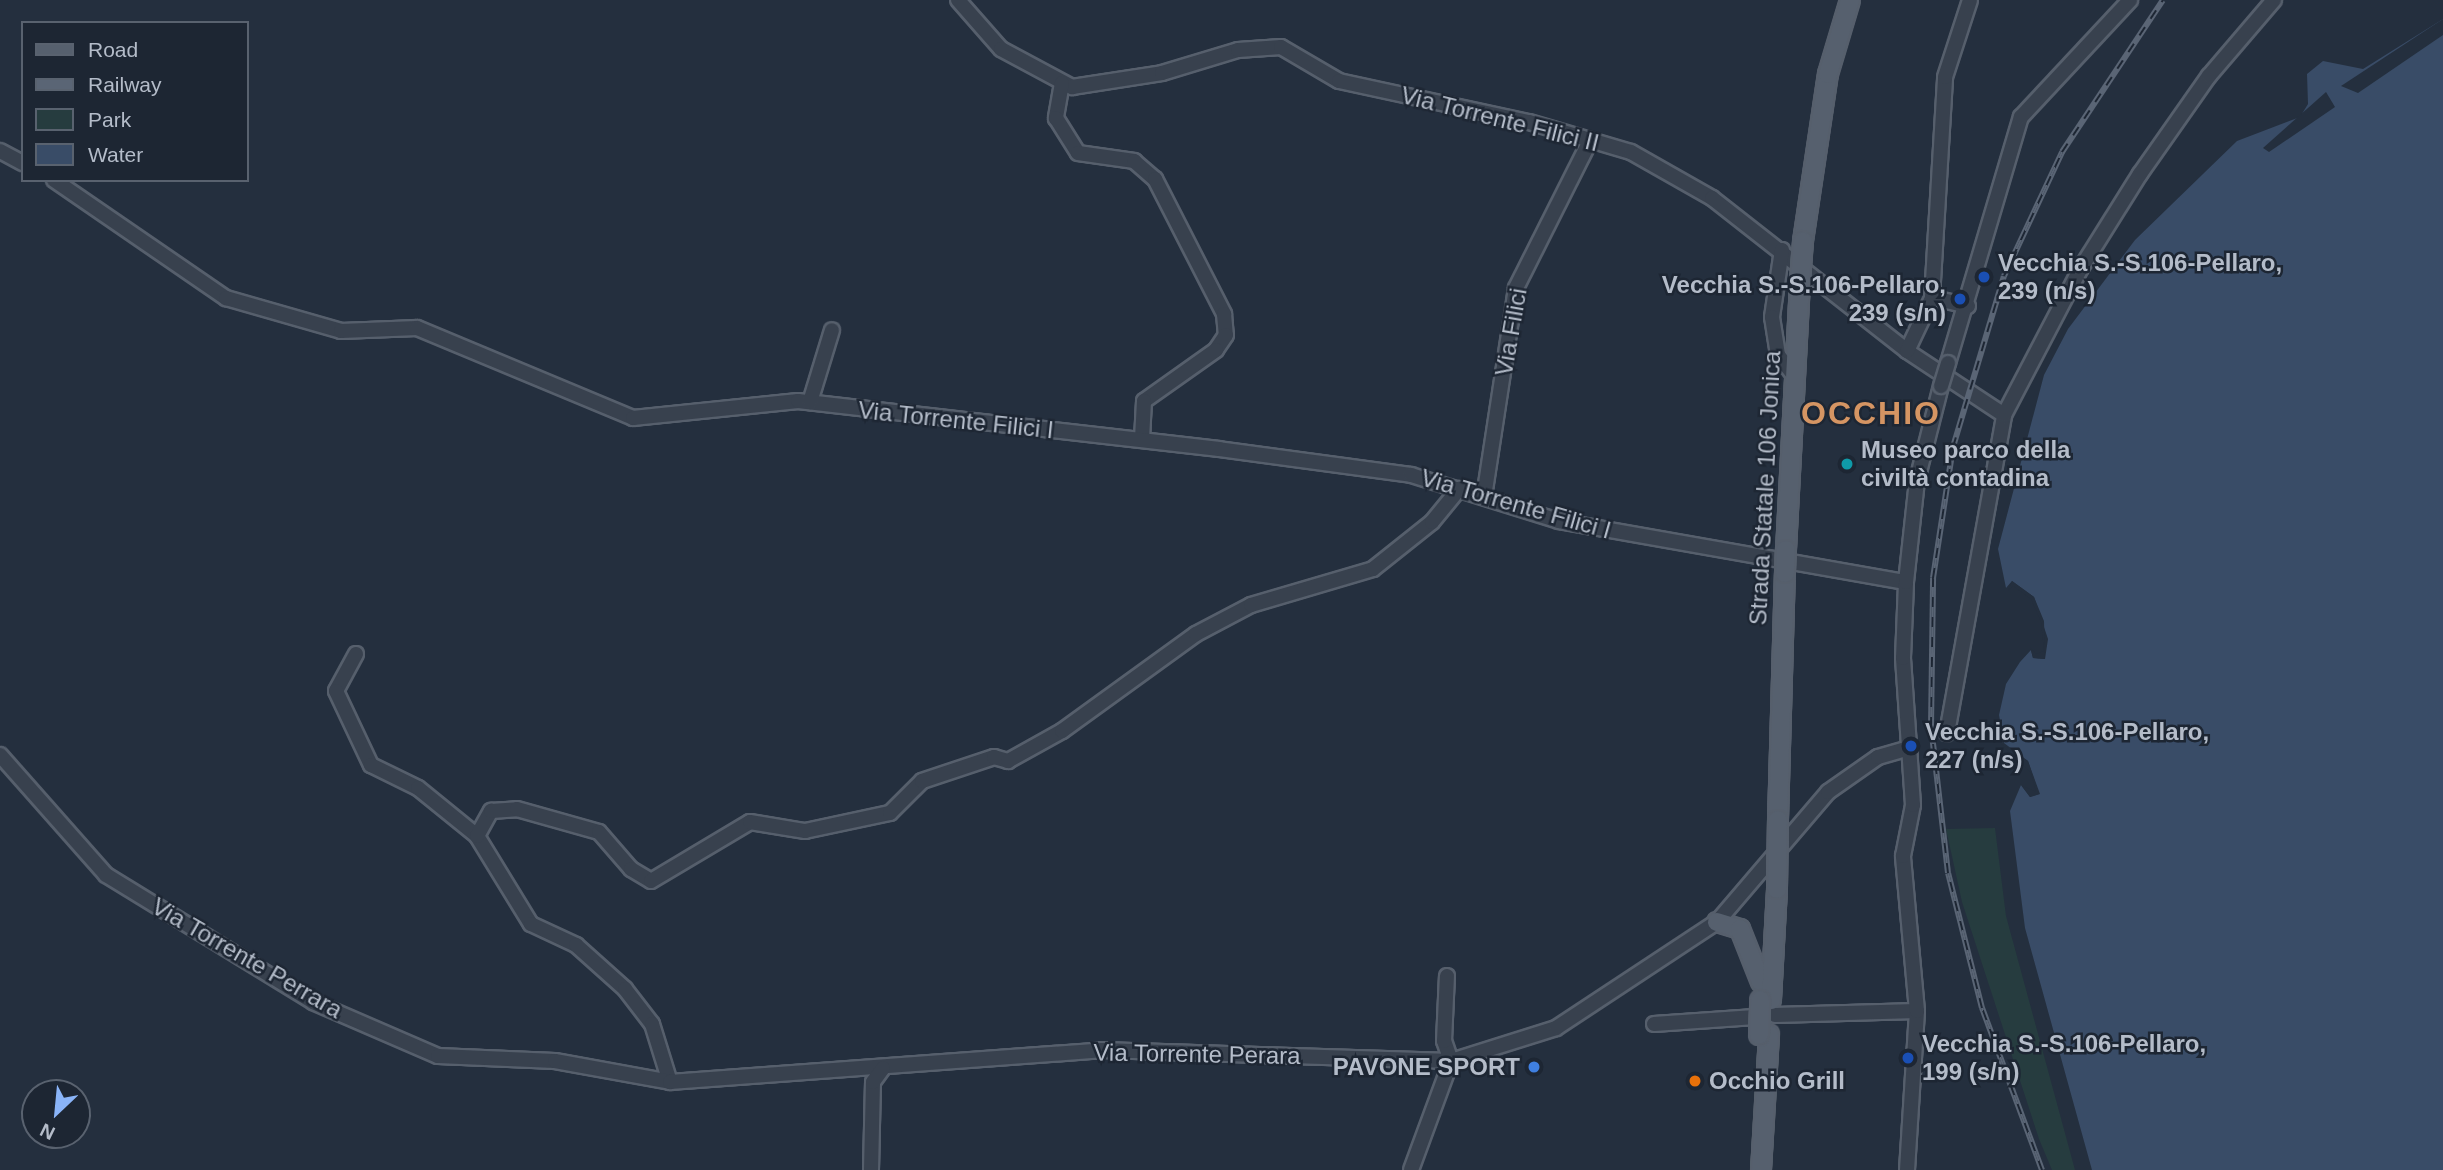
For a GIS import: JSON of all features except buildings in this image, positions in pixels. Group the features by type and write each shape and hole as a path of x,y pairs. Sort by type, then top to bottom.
{"main road":[{"name":"Strada Statale 106 Jonica","path":"1761,1170 1764,1003 1795,377 1789,357 1820,111 1850,0"},
{"path":"1724,922 1748,939 1764,1003"},
{"name":"Strada Statale 106 Jonica","path":"1752,1170 1764,1034"}],"street":[{"name":"Via Torrente Filici II","path":"958,0 1001,48 1072,88 1149,75 1238,50 1281,47 1339,81 1590,141 1664,166 1782,250 1907,351 2004,415"},
{"path":"1907,351 1933,299 1945,77 1970,0"},
{"path":"1907,1170 1917,1011 1903,856 1913,805 1906,749 1906,582 1917,480 1941,386 1968,306 2021,117 2130,0"},
{"path":"1947,733 2004,415 2081,268 2140,174 2209,76 2274,0"},
{"path":"1062,83 1056,118 1078,153 1134,161 1155,179 1224,314 1226,335 1216,350 1144,401 1142,440"},
{"name":"Via Filici","path":"1484,497 1516,288 1590,141"},
{"path":"0,151 21,162"},
{"name":"Via Torrente Filici I","path":"57,182 207,288 274,315 341,331 417,328 633,418 810,402 1142,440 1411,475 1559,521 1906,582"},
{"path":"1782,250 1772,317 1789,357"},
{"path":"1933,299 1968,306"},
{"path":"810,402 832,330"},
{"path":"477,836 492,811 517,809 599,832 631,869 651,880 750,822 805,831 890,813 922,781 994,757 1008,761 1062,731 1185,641 1251,605 1373,569 1432,522 1459,489"},
{"path":"356,654 336,691 371,765 418,788 477,836 531,924 576,945 625,989 652,1024 670,1082"},
{"name":"Via Torrente Perara","path":"670,1082 1101,1050 1451,1061 1556,1028 1724,922 1828,792 1878,757 1906,749"},
{"name":"Via Torrente Perrara","path":"0,755 106,875 313,1002 438,1056 555,1061 670,1082"},
{"path":"1411,1170 1451,1061 1444,1041 1447,976"},
{"path":"1654,1024 1764,1003 1917,1011"},
{"path":"871,1170 873,1082 883,1068"}],"green space":[{"path":"1995,828 2006,916 2075,1170 2052,1170 2039,1139 1962,902 1946,829"}],"water":[{"path":"2443,19 2443,1170 2092,1170 2025,928 2010,811 2021,785 2030,797 2039,794 2028,761 2004,743 1999,715 2006,684 2020,662 2031,650 2033,658 2045,659 2048,639 2034,597 2012,581 2006,588 1998,549 2044,375 2068,329 2135,240 2237,141 2300,117 2308,104 2307,74 2323,61 2363,69"}],"pier":[{"path":"2443,19 2443,35 2358,93 2341,86"},
{"path":"2326,92 2335,107 2269,152 2263,148"},
{"path":"2012,581 2034,597 2044,621 2045,659 2033,658 2030,647 2036,654 2044,651 2041,622 2031,599 2013,586 2008,591"},
{"path":"2001,744 2028,761 2040,794 2030,797 2021,785 2036,792 2031,773"}],"railway":[{"path":"2042,1170 1982,1008 1948,873 1931,727 1933,578 1953,447 2004,276 2062,152 2163,0"}],"place":[{"name":"Vecchia S.-S.106-Pellaro, 239 (n/s)","path":"1984,277"},
{"name":"Vecchia S.-S.106-Pellaro, 239 (s/n)","path":"1960,299"},
{"name":"Museo parco della civiltà contadina","path":"1847,464"},
{"name":"Vecchia S.-S.106-Pellaro, 227 (n/s)","path":"1911,746"},
{"name":"Vecchia S.-S.106-Pellaro, 199 (s/n)","path":"1908,1058"},
{"name":"PAVONE SPORT","path":"1534,1067"},
{"name":"Occhio Grill","path":"1695,1081"}],"district":[{"name":"OCCHIO","path":"1871,413"}]}
